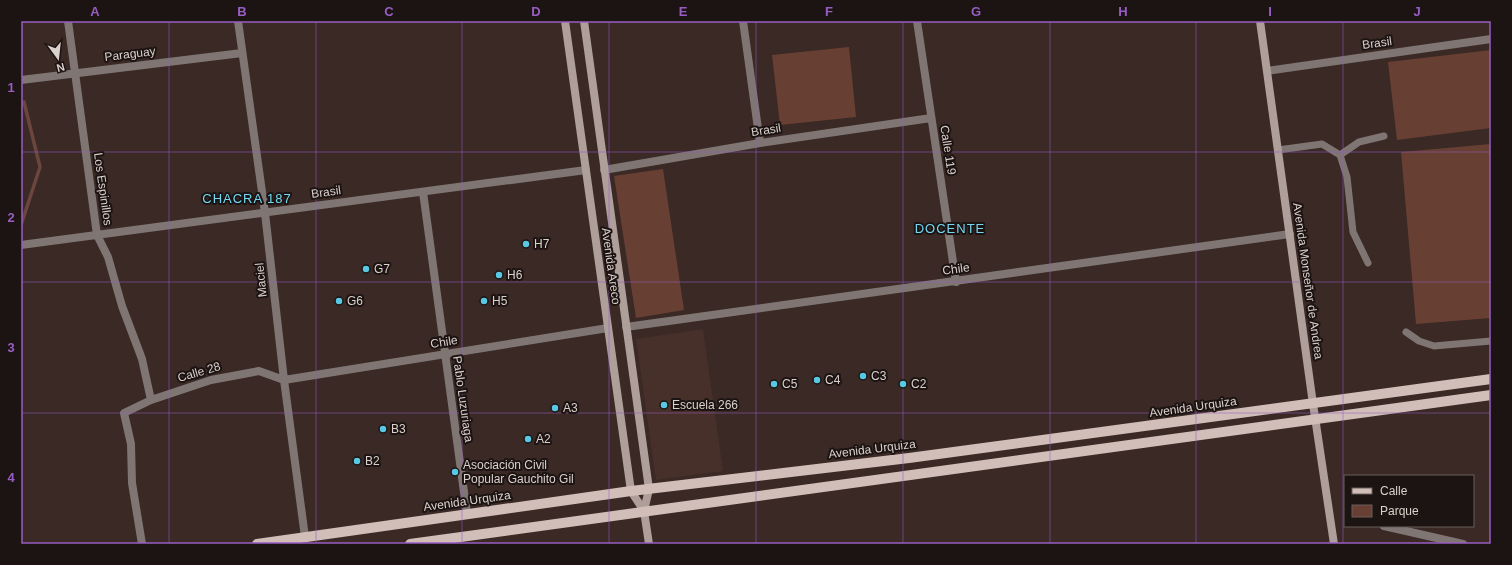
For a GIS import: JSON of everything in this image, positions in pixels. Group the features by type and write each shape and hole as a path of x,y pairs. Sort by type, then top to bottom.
{"main road":[{"name":"Avenida Areco","path":"565,21 630,491 644,511"},
{"name":"Avenida Areco","path":"584,21 649,489 644,511 649,544"},
{"name":"Avenida Monseñor de Andrea","path":"1260,21 1314,412 1334,544"},
{"name":"Avenida Urquiza","path":"410,544 1314,412 1491,378"},
{"name":"Avenida Urquiza","path":"257,544 630,491 1314,412 1491,395"}],"street":[{"name":"Los Espinillos","path":"68,21 97,235 108,257 122,306 142,360 151,400"},
{"name":"Maciel","path":"238,21 265,212 284,380 305,537"},
{"path":"743,21 760,143"},
{"name":"Calle 119","path":"917,21 956,282"},
{"name":"Brasil","path":"1267,71 1491,39"},
{"name":"Paraguay","path":"21,80 242,52"},
{"name":"Brasil","path":"604,170 760,143 932,118"},
{"name":"Brasil","path":"21,245 586,170"},
{"name":"Pablo Luzuriaga","path":"423,192 467,514"},
{"name":"Chile","path":"626,327 956,282 1290,234"},
{"name":"Chile","path":"284,380 608,328"},
{"name":"Calle 28","path":"142,544 132,483 131,444 124,413 151,400 211,380 259,371 284,380"},
{"path":"1388,527 1463,544"}],"lane":[{"path":"1340,155 1359,142 1384,136"},
{"path":"1278,150 1322,144 1340,155 1347,177 1353,232 1368,263"},
{"path":"1406,332 1419,341 1434,346 1491,341"}],"shaded area":[{"path":"703,329 723,471 656,480 636,339"}],"green space":[{"path":"849,47 856,117 780,125 772,55"},
{"path":"1491,50 1491,128 1397,140 1388,62"},
{"path":"1491,144 1491,318 1416,324 1401,152"},
{"path":"663,169 684,310 636,318 614,176"}],"waterway":[{"path":"21,225 40,167 24,102"}],"place":[{"name":"H7","path":"526,244"},
{"name":"G7","path":"366,269"},
{"name":"H6","path":"499,275"},
{"name":"G6","path":"339,301"},
{"name":"H5","path":"484,301"},
{"name":"C3","path":"863,376"},
{"name":"C4","path":"817,380"},
{"name":"C5","path":"774,384"},
{"name":"C2","path":"903,384"},
{"name":"Escuela 266","path":"664,405"},
{"name":"A3","path":"555,408"},
{"name":"B3","path":"383,429"},
{"name":"A2","path":"528,439"},
{"name":"B2","path":"357,461"},
{"name":"Asociación Civil Popular Gauchito Gil","path":"455,472"}],"district":[{"name":"CHACRA 187","path":"247,198"},
{"name":"DOCENTE","path":"950,228"}]}
